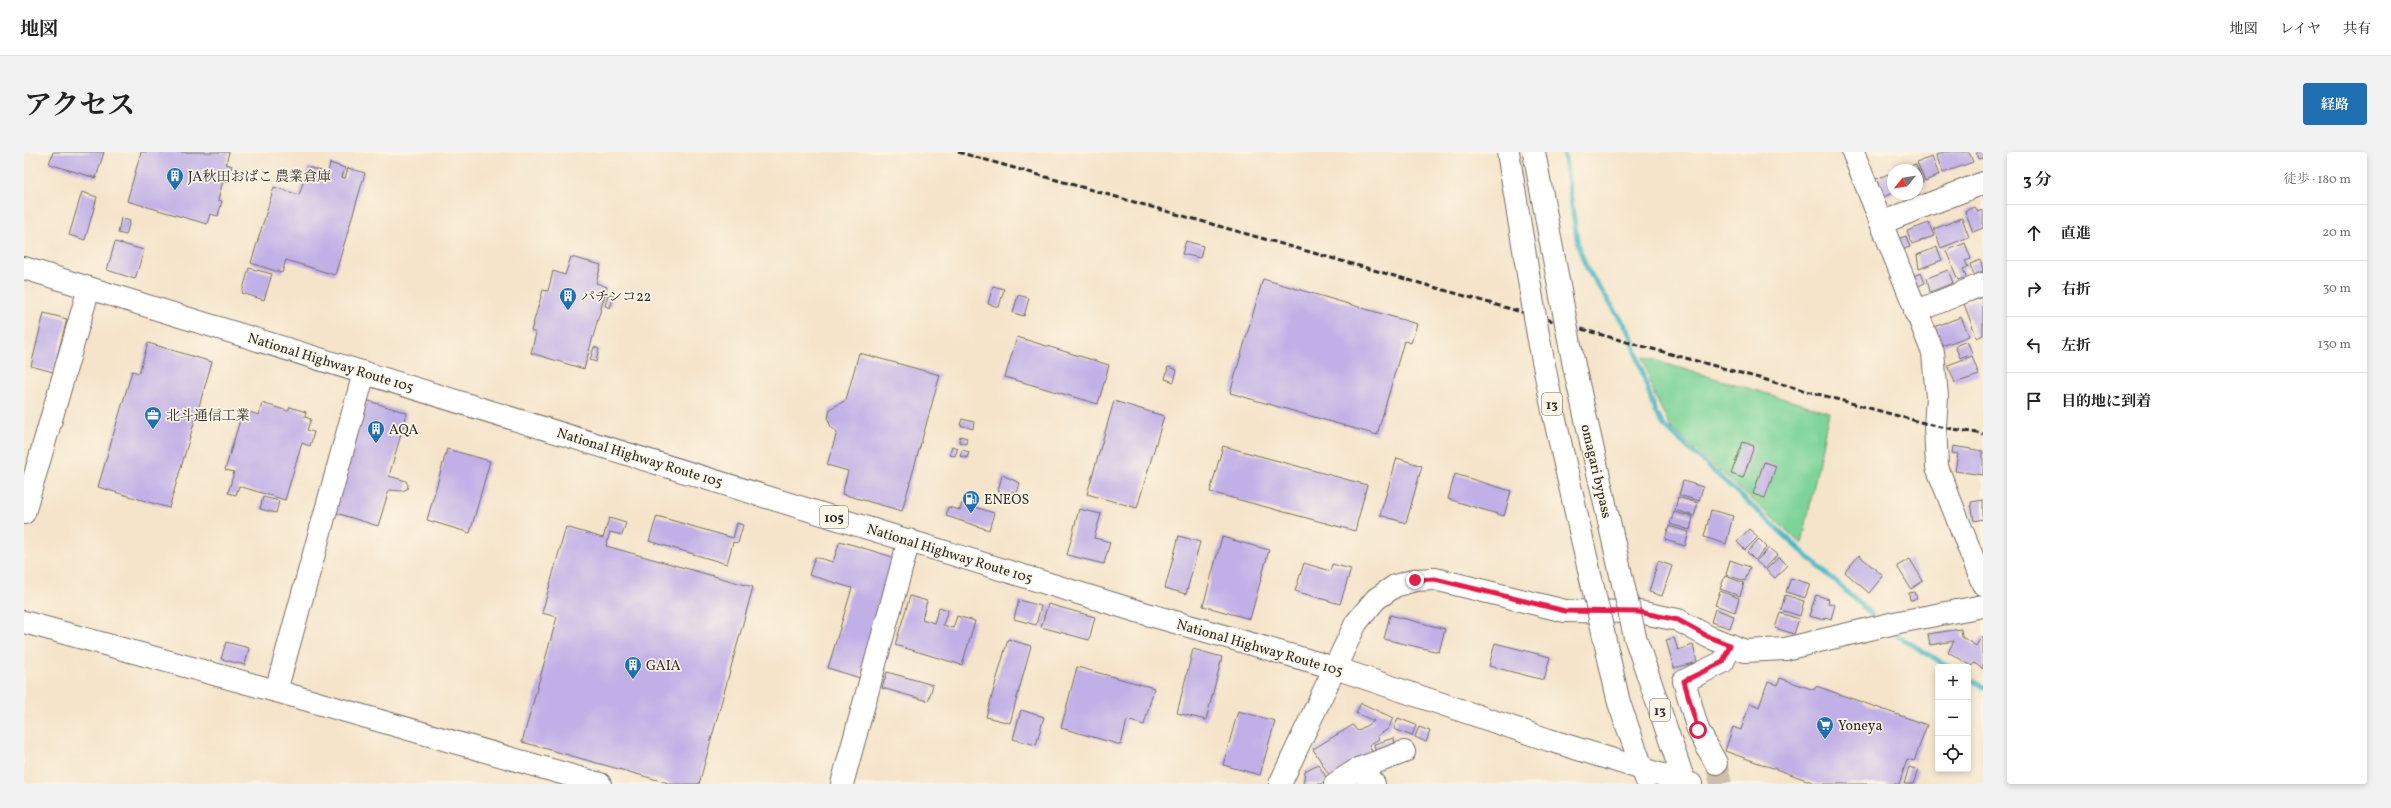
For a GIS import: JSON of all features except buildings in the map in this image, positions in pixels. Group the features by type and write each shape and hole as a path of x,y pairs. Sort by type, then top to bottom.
{"main road":[{"name":"13","path":"1508,152 1547,381 1619,703 1645,777"},
{"name":"omagari bypass","path":"1534,152 1574,366 1635,638 1687,783"},
{"path":"1853,152 1915,312 1933,352 1937,397 1935,426 1937,467 1983,584"},
{"path":"1881,223 1983,183"},
{"name":"National Highway Route 105","path":"24,268 1140,612 1335,668 1549,740 1645,777 1687,783"},
{"path":"1915,312 1983,284"},
{"path":"24,513 89,288"},
{"path":"276,690 364,373"},
{"path":"842,784 909,540"},
{"path":"1280,784 1356,623 1376,599 1395,586 1415,580 1435,579 1565,611 1639,612 1678,620 1709,637 1745,651 1785,649 1899,622 1983,606"},
{"path":"24,622 276,690 600,784"},
{"path":"1716,763 1698,730 1684,681 1723,662 1730,645"},
{"path":"1335,784 1358,769 1404,752"},
{"path":"1358,769 1374,784"}],"green space":[{"path":"1643,357 1829,412 1802,544 1671,428 1655,397"}],"waterway":[{"path":"1564,152 1578,246 1587,269 1630,333 1655,412 1664,426 1871,614"},
{"path":"1898,636 1944,664"},
{"path":"1971,680 1983,687"}],"tunnel":[{"path":"1716,763 1721,784"}],"railway":[{"path":"958,152 1627,342 1935,426 1983,434"}],"place":[{"name":"JA秋田おばこ 農業倉庫","path":"175,191"},
{"name":"パチンコ22","path":"568,311"},
{"name":"北斗通信工業","path":"153,430"},
{"name":"AQA","path":"376,444"},
{"name":"ENEOS","path":"971,514"},
{"name":"GAIA","path":"633,680"},
{"name":"Yoneya","path":"1825,740"}],"route":[{"path":"1415,580 1435,579 1565,611 1639,612 1678,620 1709,637 1730,645 1723,662 1687,678 1684,681 1698,730"}]}
